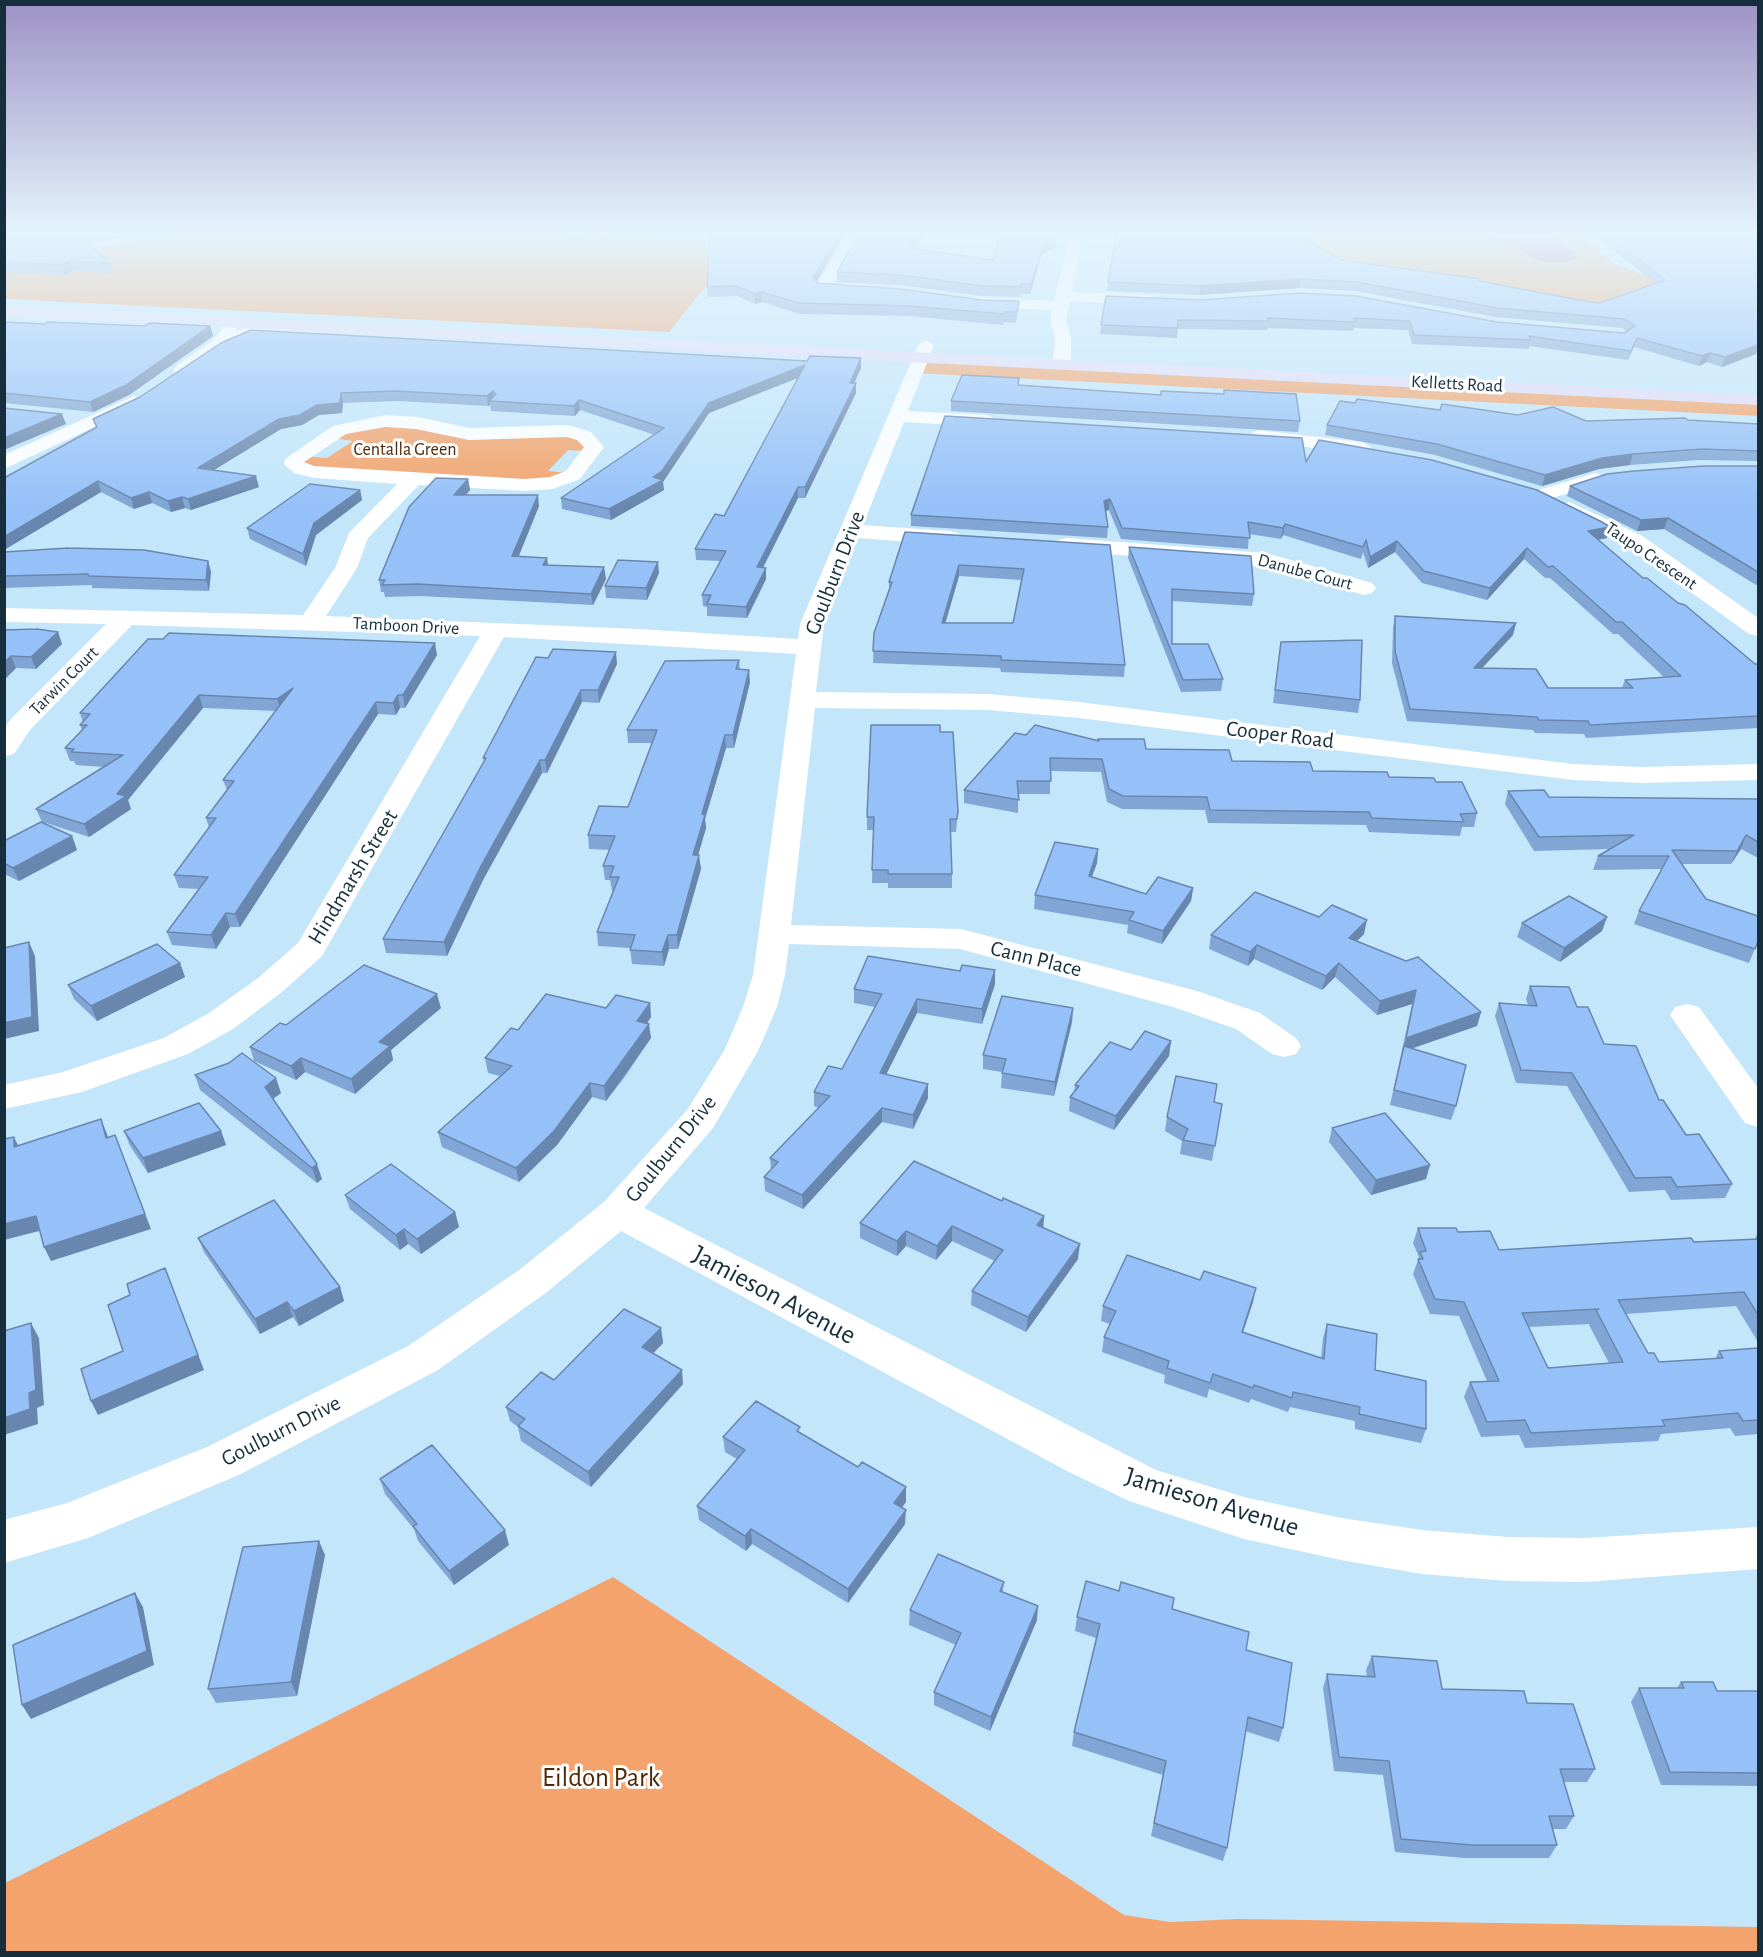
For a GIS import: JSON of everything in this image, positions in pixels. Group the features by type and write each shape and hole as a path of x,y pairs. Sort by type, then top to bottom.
{"main road":[{"name":"Kelletts Road","path":"279,324 923,351 1043,349 1063,358 1758,400"},
{"name":"Kelletts Road","path":"452,324 923,351"},
{"name":"Kelletts Road","path":"1063,358 1758,386"}],"street":[{"path":"216,346 231,329 224,324"},
{"path":"1043,349 1054,324"},
{"path":"1062,324 1063,358"},
{"path":"4,463 97,420 158,386 216,346 250,332 327,327"},
{"name":"Goulburn Drive","path":"4,1542 71,1523 223,1461 423,1358 533,1281 618,1212 700,1119 729,1074 760,1007 769,975 807,647 812,624 923,351"},
{"path":"58,415 97,420"},
{"path":"897,416 1006,422"},
{"path":"310,622 346,568 357,538 364,527 414,479 525,485 553,483 573,475 594,447 584,436 568,431 469,434 440,430 418,423 385,421 340,429 295,459 294,464 314,472 414,479"},
{"path":"1240,435 1296,439 1385,453"},
{"path":"1542,495 1610,476"},
{"name":"Taupo Crescent","path":"1519,487 1542,495 1633,540 1758,629"},
{"path":"850,531 976,539"},
{"name":"Danube Court","path":"1046,544 1266,560 1364,588"},
{"name":"Tamboon Drive","path":"4,615 128,616 310,622 807,647"},
{"name":"Tarwin Court","path":"4,748 20,725 128,616"},
{"name":"Hindmarsh Street","path":"4,1097 69,1083 176,1046 221,1020 270,985 311,949 496,630"},
{"name":"Cooper Road","path":"801,700 928,700 1045,707 1573,772 1642,775 1758,772"},
{"name":"Cann Place","path":"774,934 930,936 961,939 1185,999 1248,1020 1284,1046"},
{"path":"1687,1016 1758,1114"},
{"name":"Jamieson Avenue","path":"618,1212 1093,1462 1145,1487 1244,1518 1399,1549 1508,1559 1585,1560 1758,1548"}],"green space":[{"path":"515,324 675,324 669,332"},
{"path":"1696,324 1737,324 1758,336"},
{"path":"921,358 1758,400 1758,416 914,373"},
{"name":"Centalla Green","path":"397,424 452,435 556,433 583,441 585,451 568,450 548,471 568,473 547,482 306,467 302,458 305,456 327,458 353,441 333,438 346,432"},
{"name":"Eildon Park","path":"613,1577 1124,1915 1170,1922 1239,1919 1758,1927 1758,1952 5,1952 5,1883"}],"building":[{"path":"4,324 210,326 126,385 90,402 4,393"},
{"path":"1178,324 1178,328 1101,325"},
{"path":"1411,324 1524,324 1624,333 1635,326 1633,324 1758,324 1758,345 1725,357 1710,353 1702,356 1637,338 1631,351 1529,336 1531,340 1414,335"},
{"path":"251,330 807,361 810,356 861,358 850,383 856,383 805,487 798,487 757,567 766,568 746,607 707,604 711,595 702,595 726,551 695,549 715,514 724,516 805,365 709,403 662,471 653,477 663,480 609,509 561,498 664,428 579,400 574,406 489,401 496,394 493,391 487,396 396,391 341,393 340,403 317,405 300,415 279,419 198,468 256,476 188,499 182,497 168,501 149,492 131,498 98,481 4,537 4,478 97,427 93,419 140,397 221,343"},
{"path":"962,375 1019,378 1018,385 1161,395 1161,391 1224,394 1224,390 1296,394 1300,421 951,401"},
{"path":"1357,399 1440,410 1442,404 1518,415 1553,407 1586,421 1685,418 1758,424 1758,451 1702,449 1633,454 1602,458 1545,475 1437,444 1327,425 1340,401 1355,403"},
{"path":"4,408 62,414 4,438"},
{"path":"945,416 1302,438 1306,462 1319,440 1432,460 1537,490 1610,527 1588,531 1643,578 1647,578 1678,603 1685,605 1755,664 1758,664 1758,716 1590,725 1588,721 1539,720 1537,717 1410,709 1395,651 1395,616 1516,623 1474,668 1536,669 1548,688 1633,688 1625,680 1681,676 1622,622 1616,622 1553,566 1548,567 1527,548 1490,588 1424,571 1397,541 1370,557 1366,540 1363,547 1285,524 1283,528 1248,522 1250,538 1122,528 1110,499 1104,501 1108,527 911,515"},
{"path":"1703,466 1758,466 1758,572 1668,518 1641,520 1570,486 1607,474"},
{"path":"436,478 468,479 454,495 538,495 512,556 547,558 543,565 604,567 591,594 418,584 382,585 385,580 379,580 409,507"},
{"path":"310,484 360,490 314,523 303,554 247,528"},
{"path":"905,532 1110,545 1125,665 1001,660 1001,656 873,651 874,633 892,582 889,582","holes":["959,565 1024,569 1013,623 942,623"]},
{"path":"1129,547 1251,556 1254,594 1172,589 1172,644 1208,644 1223,679 1183,680"},
{"path":"68,548 144,550 208,561 206,580 89,576 88,574 4,576 4,552"},
{"path":"618,560 658,562 646,588 605,586"},
{"path":"37,629 58,632 31,657 11,656 4,663 4,630"},
{"path":"169,633 435,643 403,695 398,695 393,703 376,702 235,914 226,913 211,935 167,932 208,877 174,875 216,818 206,818 234,781 223,780 293,688 277,699 199,695 117,794 126,796 84,824 36,809 123,755 71,752 74,749 65,748 87,725 80,725 90,714 80,713 148,639 163,639"},
{"path":"1362,640 1360,700 1275,690 1281,642"},
{"path":"553,649 616,652 598,690 581,690 545,760 540,760 481,866 444,942 383,939 486,758 483,758 536,657 548,658"},
{"path":"739,660 736,669 749,670 733,735 725,735 702,814 705,815 693,855 699,855 677,935 668,935 662,952 630,950 635,935 597,932 619,877 610,877 614,866 603,866 615,836 588,835 599,806 628,807 657,730 627,730 665,661"},
{"path":"871,725 940,725 940,732 953,732 958,811 957,819 950,819 952,874 888,874 888,870 872,870 874,817 867,817"},
{"path":"1035,725 1099,741 1098,739 1144,739 1146,749 1229,750 1232,761 1310,762 1313,771 1387,772 1389,777 1434,778 1436,782 1462,782 1477,813 1460,814 1464,822 1372,818 1369,812 1210,810 1207,797 1123,796 1109,789 1102,759 1050,758 1051,781 1017,781 1019,800 964,790 1015,733 1026,735"},
{"path":"1544,790 1549,797 1758,799 1758,842 1746,835 1737,851 1672,850 1706,899 1758,916 1758,941 1755,949 1639,911 1669,856 1598,856 1634,835 1539,837 1508,791"},
{"path":"41,822 72,836 13,868 4,863 4,841"},
{"path":"1055,842 1098,849 1089,876 1146,894 1158,877 1193,888 1163,931 1129,920 1134,912 1035,895"},
{"path":"1255,892 1319,917 1332,905 1367,920 1349,938 1406,961 1418,957 1481,1012 1406,1038 1416,990 1380,1001 1339,963 1326,976 1257,945 1250,952 1211,935"},
{"path":"1569,896 1607,917 1564,948 1522,923"},
{"path":"29,942 32,1017 4,1023 4,948"},
{"path":"157,944 180,963 91,1006 68,985"},
{"path":"868,956 960,971 962,965 995,970 982,1009 917,999 880,1073 928,1084 913,1115 882,1108 802,1195 764,1177 778,1162 770,1158 830,1096 814,1092 828,1066 842,1069 882,994 854,989"},
{"path":"364,965 437,994 379,1042 390,1046 351,1079 301,1058 291,1066 250,1047 280,1023 286,1025"},
{"path":"1530,986 1569,987 1577,1007 1588,1007 1604,1044 1636,1046 1659,1100 1663,1100 1686,1135 1699,1134 1732,1184 1677,1187 1671,1177 1635,1178 1572,1073 1521,1070 1499,1003 1537,1006"},
{"path":"546,994 606,1008 616,995 650,1003 637,1021 649,1024 604,1086 590,1083 554,1131 516,1168 438,1132 512,1066 485,1058 511,1028 518,1030"},
{"path":"1002,996 1073,1008 1055,1082 1002,1073 1006,1059 983,1055"},
{"path":"1145,1031 1171,1041 1116,1116 1070,1097 1079,1086 1075,1085 1110,1042 1131,1050"},
{"path":"1404,1046 1466,1065 1456,1106 1394,1090"},
{"path":"242,1053 276,1078 265,1087 317,1164 312,1168 195,1075 229,1063"},
{"path":"1176,1076 1217,1084 1214,1102 1222,1104 1215,1146 1183,1140 1188,1129 1167,1117"},
{"path":"199,1103 221,1131 143,1158 124,1131"},
{"path":"1385,1113 1430,1165 1376,1180 1332,1128"},
{"path":"101,1119 106,1138 115,1135 145,1214 44,1247 36,1216 4,1224 4,1139 14,1137 14,1147"},
{"path":"914,1161 1002,1201 1003,1198 1044,1216 1037,1225 1080,1244 1028,1317 972,1291 1003,1250 952,1226 937,1246 906,1231 897,1241 860,1223"},
{"path":"391,1164 455,1212 417,1239 404,1229 396,1235 345,1195"},
{"path":"274,1200 340,1287 294,1311 287,1302 255,1319 198,1238"},
{"path":"1418,1228 1456,1228 1458,1232 1490,1231 1499,1250 1691,1238 1694,1242 1758,1239 1758,1315 1744,1292 1618,1300 1648,1353 1654,1353 1659,1362 1723,1358 1719,1351 1758,1348 1758,1420 1743,1421 1738,1413 1662,1420 1665,1426 1531,1433 1525,1420 1487,1422 1470,1382 1499,1381 1464,1302 1435,1299 1418,1259 1423,1259 1420,1252 1426,1251","holes":["1599,1309 1596,1310 1623,1362 1548,1368 1522,1313"]},
{"path":"1127,1255 1200,1280 1204,1271 1256,1288 1242,1332 1324,1359 1327,1324 1377,1334 1375,1370 1426,1381 1426,1429 1359,1414 1360,1407 1293,1392 1292,1398 1213,1374 1210,1383 1167,1368 1169,1361 1104,1337 1116,1311 1103,1306"},
{"path":"165,1268 198,1355 91,1401 81,1369 123,1351 108,1305 130,1295 127,1284"},
{"path":"624,1309 661,1328 642,1347 682,1370 588,1472 518,1426 525,1419 506,1407 541,1372 554,1380"},
{"path":"31,1323 36,1390 29,1393 30,1409 4,1418 4,1331"},
{"path":"756,1401 800,1427 797,1431 858,1467 862,1462 906,1487 894,1503 906,1510 848,1589 751,1529 745,1536 697,1506 745,1450 723,1437"},
{"path":"432,1445 505,1530 449,1571 413,1526 417,1524 380,1479"},
{"path":"319,1541 291,1682 208,1689 243,1547"},
{"path":"938,1554 1004,1582 1000,1591 1038,1606 991,1717 934,1692 961,1633 910,1610"},
{"path":"1086,1581 1119,1591 1121,1582 1174,1598 1172,1609 1249,1632 1246,1650 1292,1663 1283,1728 1248,1717 1227,1848 1154,1823 1166,1761 1074,1732 1100,1624 1077,1617"},
{"path":"135,1593 147,1651 22,1705 13,1645"},
{"path":"1372,1656 1437,1661 1442,1689 1524,1691 1527,1703 1573,1704 1595,1769 1560,1769 1574,1816 1549,1816 1557,1845 1472,1845 1401,1839 1389,1761 1339,1757 1327,1674 1375,1677"},
{"path":"1681,1682 1713,1682 1717,1691 1758,1691 1758,1773 1670,1772 1639,1688 1684,1688"}]}
